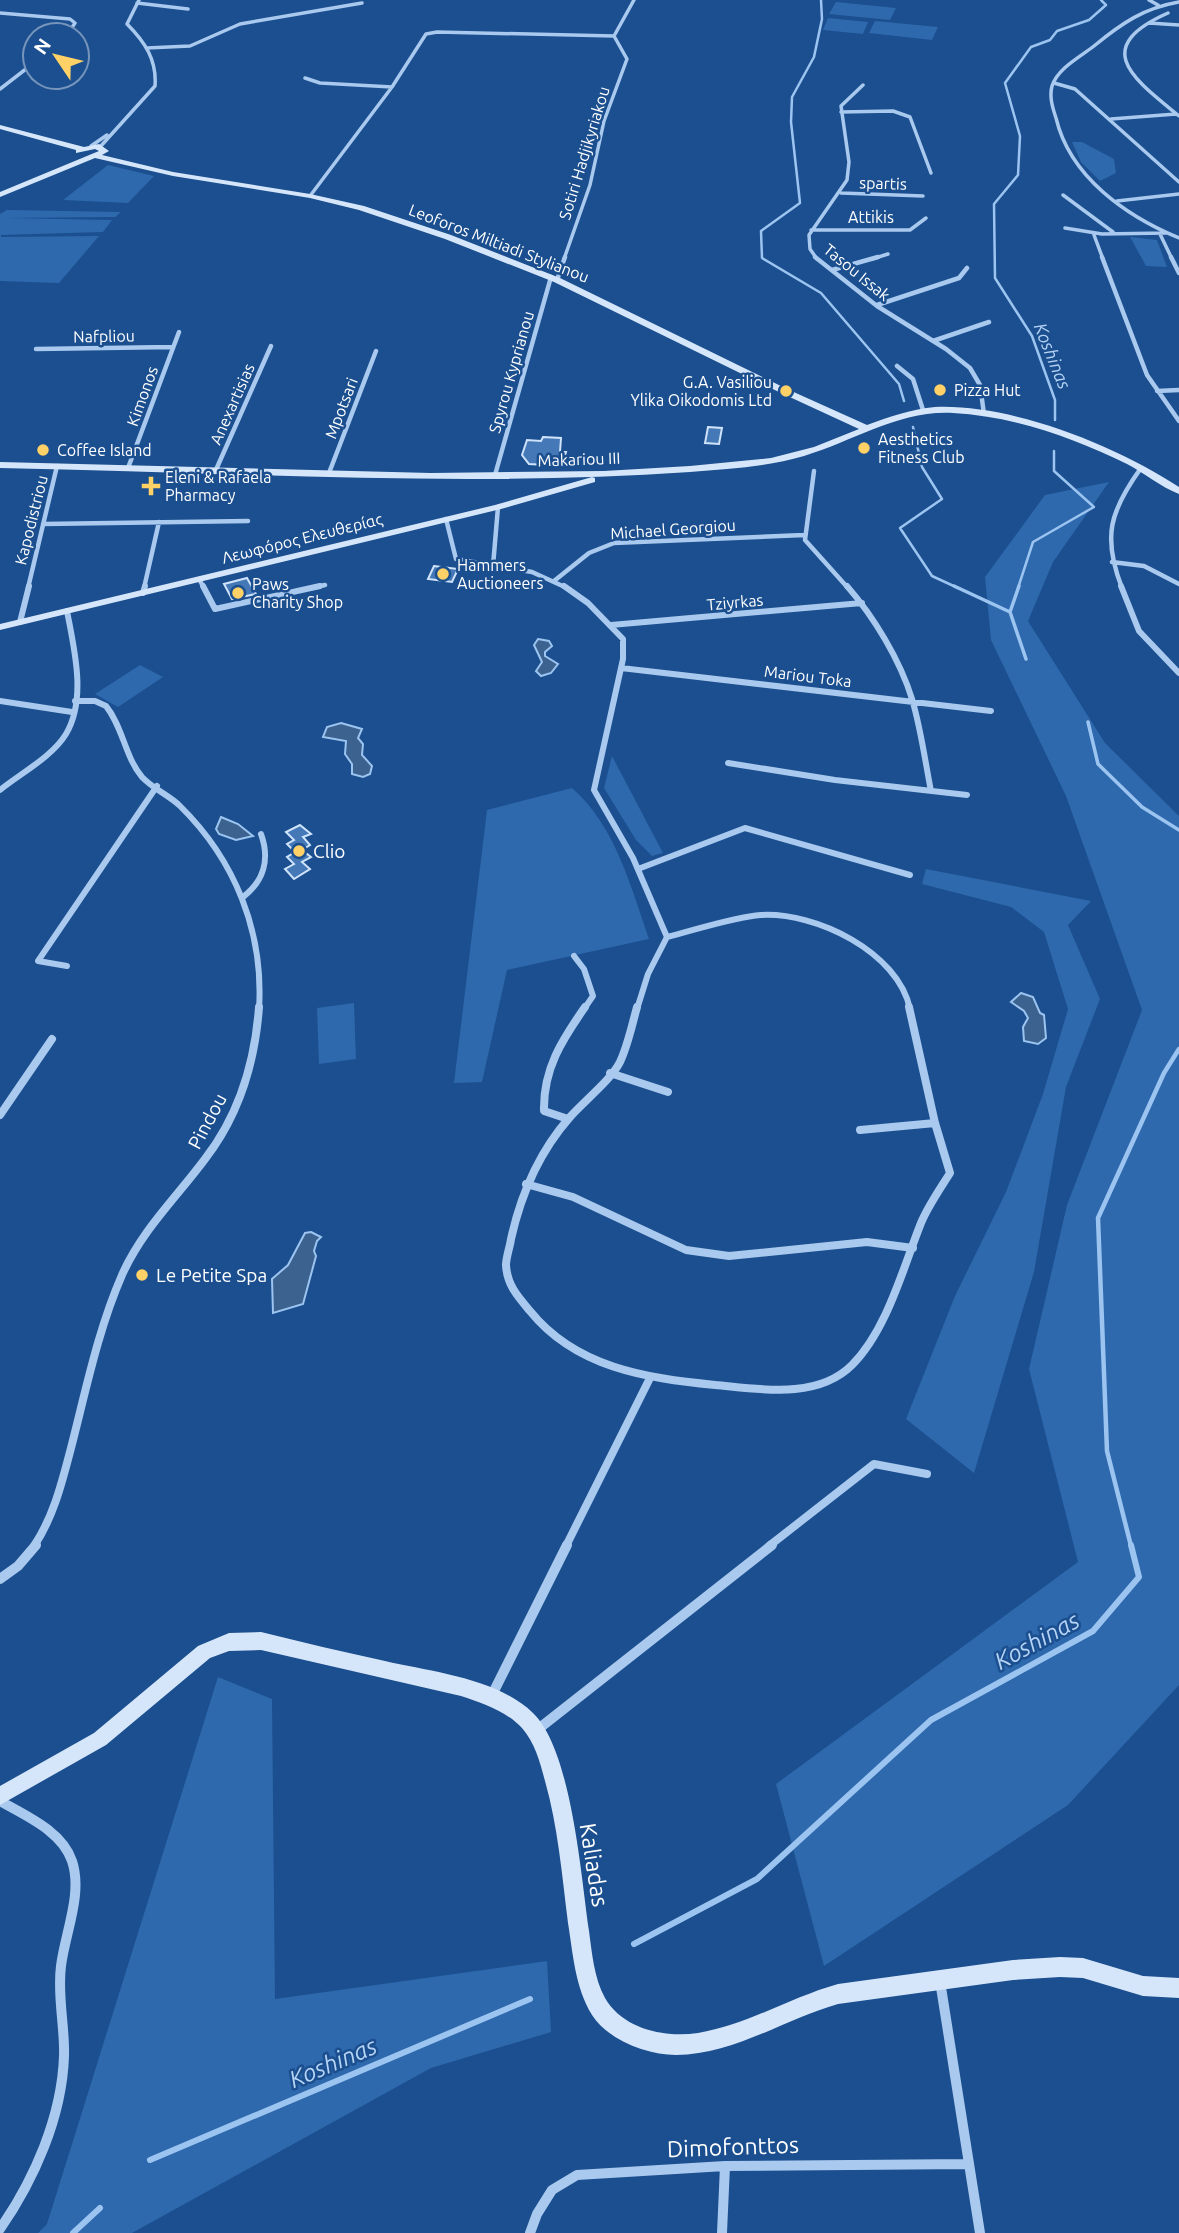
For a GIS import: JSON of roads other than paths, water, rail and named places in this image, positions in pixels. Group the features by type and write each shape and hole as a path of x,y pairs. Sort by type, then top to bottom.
{"main road":[{"name":"Leoforos Miltiadi Stylianou","path":"0,127 136,165 310,196 361,208 424,229 554,278 868,429"},
{"path":"0,195 92,152"},
{"name":"Makariou III","path":"0,465 215,472 546,476 611,474 756,462 797,455 841,441 897,417 923,410 953,410 984,414 1065,437 1141,468 1179,491"},
{"path":"836,415 858,419 897,417"},
{"path":"836,415 850,429 841,441"},
{"name":"Λεωφόρος Ελευθερίας","path":"0,627 498,507 611,474"},
{"path":"542,494 549,482 546,476"},
{"name":"Kaliadas","path":"0,1798 100,1739 193,1659 229,1642 261,1641 491,1697 511,1708 537,1730 547,1750 557,1786 583,1961 594,1995 603,2013 615,2024 649,2041 671,2046 705,2042 738,2033 801,2004 838,1994 1011,1971 1073,1967 1136,1984 1179,1988"}],"street":[{"path":"310,196 392,87 424,36 429,33 614,36 634,0"},
{"path":"1149,0 1158,5"},
{"path":"92,152 117,129 155,86 156,74 146,43 127,24 138,2 188,9"},
{"path":"1179,2 1135,12 1068,67 1054,83 1051,97 1069,154 1082,172 1117,201 1166,233 1179,238"},
{"path":"147,48 190,46 240,24 362,3"},
{"path":"0,13 72,21"},
{"path":"1168,13 1134,32 1126,44 1124,57 1132,75 1178,114"},
{"path":"1149,23 1179,25"},
{"name":"Sotiri Hadjikyriakou","path":"554,278 590,184 604,121 627,59 614,36"},
{"path":"0,89 21,73"},
{"path":"306,78 320,83 392,87"},
{"path":"1054,83 1075,89 1179,182"},
{"path":"863,85 844,101 841,112 893,111 911,117 931,173"},
{"name":"Tasou Issak","path":"841,112 849,167 841,193 811,230 808,241 810,248 832,270 877,305 933,341 976,377 984,414"},
{"path":"1111,119 1178,114"},
{"path":"92,152 117,129"},
{"name":"spartis","path":"841,193 923,196"},
{"path":"1117,201 1179,194"},
{"path":"1063,195 1113,232"},
{"name":"Attikis","path":"811,230 910,230 926,218"},
{"path":"1065,228 1094,235 1113,232 1166,233"},
{"path":"1160,234 1179,273"},
{"path":"1094,235 1147,375 1179,421"},
{"path":"832,270 888,254"},
{"path":"877,305 959,278 967,268"},
{"name":"Spyrou Kyprianou","path":"495,475 554,278"},
{"path":"933,341 989,322"},
{"name":"Kimonos","path":"128,468 179,332"},
{"name":"Anexartisias","path":"215,472 271,346"},
{"name":"Nafpliou","path":"36,349 173,347"},
{"name":"Mpotsari","path":"329,473 376,351"},
{"path":"897,366 913,379 923,410"},
{"path":"1157,391 1179,390"},
{"name":"Kapodistriou","path":"19,622 57,466"},
{"path":"1141,468 1119,497 1112,522 1112,562 1139,631 1179,673"},
{"path":"814,471 804,535 807,545 862,603 904,676 913,702 931,791"},
{"path":"493,566 498,507"},
{"path":"446,519 456,559 466,564 515,568 554,581 575,592 623,639 625,647 621,668 594,790 638,869 667,937"},
{"path":"43,524 248,521"},
{"path":"143,593 159,522"},
{"name":"Michael Georgiou","path":"554,581 589,553 614,543 804,535"},
{"path":"1112,562 1144,566 1179,584"},
{"path":"198,579 215,609 325,585"},
{"name":"Tziyrkas","path":"611,625 862,603"},
{"path":"0,790 60,741 69,728 75,701 76,659 66,611"},
{"name":"Mariou Toka","path":"621,668 991,711"},
{"path":"0,701 72,712"},
{"name":"Pindou","path":"0,1579 24,1560 50,1522 118,1280 162,1207 215,1146 250,1067 258,1025 257,945 243,897 212,841 194,819 157,786 142,777 108,708 96,702 75,701"},
{"path":"728,763 835,780 967,795"},
{"path":"68,966 38,961 157,786"},
{"path":"638,869 745,828 910,876"},
{"path":"243,897 254,890 264,868 265,848 261,834"},
{"path":"761,915 808,919 870,950 906,991 935,1123 950,1173 922,1220 898,1286 868,1344 851,1366 827,1382 796,1389 765,1391 650,1378 599,1362 573,1350 545,1330 511,1288 506,1264 508,1250 526,1184 543,1152 568,1119 610,1073 619,1064 648,974 667,937 761,915"},
{"path":"568,1119 544,1111 542,1093 551,1057 593,996 584,969 574,956"},
{"path":"0,1115 52,1039"},
{"path":"610,1073 668,1092"},
{"path":"860,1130 935,1123"},
{"path":"526,1184 573,1197 686,1251 729,1256 880,1242 913,1248"},
{"path":"491,1697 650,1378"},
{"path":"537,1730 874,1464 927,1474"},
{"path":"0,1798 50,1832 72,1861 75,1875 59,1979 64,2056 62,2087 33,2168 10,2216 0,2229"},
{"path":"940,1981 980,2233"},
{"name":"Dimofonttos","path":"530,2233 537,2214 552,2190 577,2175 725,2166 969,2164"},
{"path":"722,2233 725,2166"}],"waterway":[{"path":"821,0 822,19 814,57 792,97 791,122 800,203 761,231 762,258 821,293 899,384 904,401"},
{"name":"Koshinas","path":"1055,420 1055,400 1032,336 995,278 994,204 1018,175 1020,136 1005,83 1031,47 1050,40 1057,31 1089,20 1106,5 1101,0"},
{"path":"913,427 922,467 942,499 900,528 932,576 958,588"},
{"name":"Koshinas","path":"1018,588 1033,542 1094,507 1054,471 1054,451"},
{"path":"954,586 1010,612"},
{"name":"Koshinas","path":"1010,612 1019,586"},
{"name":"Koshinas","path":"1010,612 1026,659"},
{"name":"Koshinas","path":"1088,722 1098,764 1142,807 1179,830"},
{"name":"Koshinas","path":"1131,1546 1107,1451 1098,1218 1164,1073 1179,1049"},
{"name":"Koshinas","path":"634,1944 757,1879 931,1720 1093,1631 1139,1577 1131,1545"},
{"name":"Koshinas","path":"150,2160 530,1999"},
{"name":"Koshinas","path":"73,2233 100,2208"}],"place":[{"name":"Pizza Hut","path":"940,390"},
{"name":"G.A. Vasiliou Ylika Oikodomis Ltd","path":"786,391"},
{"name":"Aesthetics Fitness Club","path":"864,448"},
{"name":"Coffee Island","path":"43,450"},
{"name":"Eleni & Rafaela Pharmacy","path":"151,486"},
{"name":"Hammers Auctioneers","path":"443,574"},
{"name":"Paws Charity Shop","path":"238,593"},
{"name":"Clio","path":"299,851"},
{"name":"Le Petite Spa","path":"142,1275"}]}
